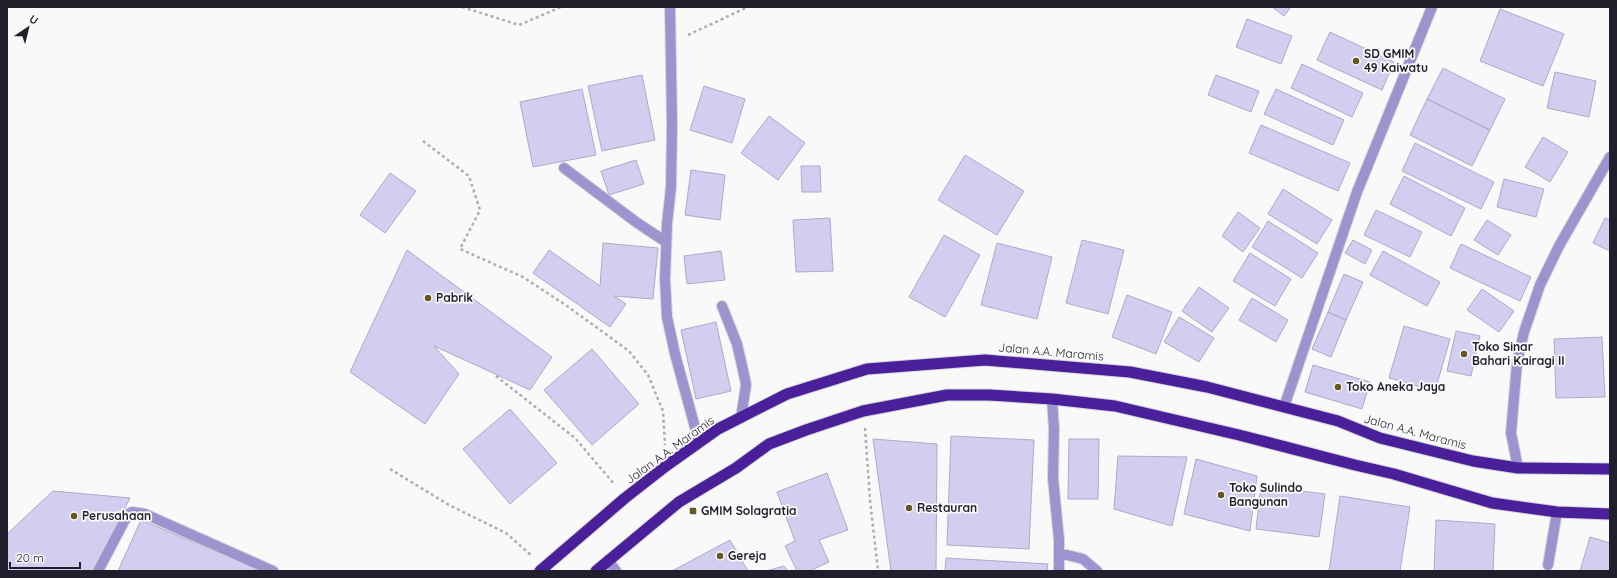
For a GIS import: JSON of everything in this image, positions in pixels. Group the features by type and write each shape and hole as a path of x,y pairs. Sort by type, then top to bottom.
{"highway":[{"name":"Jalan A.A. Maramis","path":"542,569 625,498 666,466 718,429 787,394 867,369 985,360 1130,372 1207,388 1338,421 1380,438 1473,461 1518,468 1563,470 1592,467 1610,469"},
{"path":"596,571 679,502 736,468 769,444 863,411 947,395 989,395 1052,399 1115,406 1239,434 1394,474 1492,503 1557,512 1610,514"}],"street":[{"path":"670,7 671,179 666,242 665,279 667,317 675,354 699,442"},
{"path":"1284,407 1357,192 1432,7"},
{"path":"1518,468 1512,434 1517,363 1524,332 1540,285 1559,246 1605,174 1610,157"},
{"path":"564,168 636,222 666,242"},
{"path":"722,306 736,344 745,379 746,385 741,418"},
{"path":"1052,399 1054,429 1053,478 1059,571"},
{"path":"98,571 128,514 132,512 145,514 273,571"},
{"path":"1548,565 1557,512"},
{"path":"1059,553 1083,559 1097,571"},
{"path":"608,560 616,571"}],"path":[{"path":"462,7 519,25 561,7"},
{"path":"671,43 748,7"},
{"path":"423,141 469,176 480,210 460,250 523,277 567,306 629,351 648,375 664,411 666,466"},
{"path":"496,376 575,438 625,498"},
{"path":"863,411 870,500 878,571"},
{"path":"390,469 449,505 506,534 542,569"}],"building":[{"path":"1272,7 1291,7 1284,16"},
{"path":"1500,9 1564,34 1543,86 1480,61"},
{"path":"1247,19 1292,36 1281,64 1236,47"},
{"name":"SD GMIM 49 Kaiwatu","path":"1330,32 1394,62 1382,90 1317,60"},
{"path":"1302,64 1363,93 1352,117 1291,88"},
{"path":"1443,68 1505,99 1490,130 1427,99"},
{"path":"1555,72 1596,81 1589,117 1547,108"},
{"path":"642,75 655,140 602,151 588,86"},
{"path":"1216,75 1259,91 1251,112 1208,95"},
{"path":"704,86 745,99 732,143 690,130"},
{"path":"582,89 596,155 533,167 520,102"},
{"path":"1276,89 1344,120 1333,145 1264,114"},
{"path":"1427,99 1490,130 1472,166 1410,135"},
{"path":"769,116 805,143 778,180 741,153"},
{"path":"1261,125 1350,163 1338,191 1249,153"},
{"path":"1543,137 1568,152 1550,182 1525,167"},
{"path":"1415,143 1494,182 1481,209 1402,171"},
{"path":"965,155 1024,191 997,235 938,200"},
{"path":"636,160 644,184 609,195 601,171"},
{"path":"801,166 820,166 821,192 802,192"},
{"path":"691,170 725,175 720,220 685,215"},
{"path":"390,173 416,191 385,233 360,215"},
{"path":"1404,176 1465,208 1451,236 1390,204"},
{"path":"1504,179 1544,189 1536,217 1497,207"},
{"path":"1283,189 1332,220 1317,244 1268,214"},
{"path":"1376,210 1422,232 1410,257 1364,235"},
{"path":"1238,212 1260,228 1243,252 1222,236"},
{"path":"830,218 833,271 796,272 793,220"},
{"path":"1605,218 1610,220 1610,251 1593,243"},
{"path":"1487,220 1511,235 1498,255 1474,240"},
{"path":"1268,221 1318,253 1302,278 1252,247"},
{"path":"944,235 980,255 945,317 909,297"},
{"path":"1082,240 1124,250 1108,314 1066,303"},
{"path":"1353,240 1372,250 1365,264 1345,253"},
{"path":"603,243 658,248 653,299 614,296 626,304 610,327 533,273 549,250 600,286"},
{"path":"997,243 1052,257 1037,319 981,305"},
{"path":"1461,244 1531,277 1520,301 1450,268"},
{"name":"Pabrik","path":"407,250 552,357 530,390 434,346 459,374 425,424 350,372"},
{"path":"721,251 725,280 687,284 684,256"},
{"path":"1383,251 1440,282 1427,306 1370,275"},
{"path":"1250,253 1291,279 1275,306 1233,281"},
{"path":"1344,274 1363,282 1346,320 1328,312"},
{"path":"1199,287 1229,308 1212,332 1182,311"},
{"path":"1482,289 1514,311 1499,332 1467,310"},
{"path":"1127,295 1172,312 1156,354 1112,337"},
{"path":"1252,298 1288,320 1276,342 1239,320"},
{"path":"1328,312 1346,320 1331,357 1312,349"},
{"path":"1179,317 1214,338 1199,362 1164,342"},
{"path":"716,322 731,391 696,399 681,330"},
{"path":"1404,326 1450,339 1435,391 1389,378"},
{"name":"Toko Sinar Bahari Kairagi II","path":"1456,331 1480,336 1471,376 1447,371"},
{"path":"1602,337 1605,397 1556,398 1554,339"},
{"path":"592,349 639,404 592,445 544,390"},
{"name":"Toko Aneka Jaya","path":"1313,365 1370,382 1362,409 1305,392"},
{"path":"510,409 557,463 510,504 463,449"},
{"path":"951,436 1034,440 1029,549 947,545"},
{"name":"Restauran","path":"873,439 937,444 936,571 891,571"},
{"path":"1069,439 1099,439 1098,499 1068,499"},
{"path":"1118,456 1187,457 1172,526 1114,509"},
{"name":"Toko Sulindo Bangunan","path":"1196,459 1257,476 1250,531 1184,514"},
{"path":"827,473 848,530 819,540 829,562 810,571 797,571 785,546 795,541 777,492"},
{"path":"1261,486 1325,494 1319,537 1256,529"},
{"name":"Perusahaan","path":"53,491 130,498 93,571 7,571 7,534"},
{"path":"1340,496 1410,507 1400,571 1329,571"},
{"name":"Perusahaan","path":"141,520 262,571 118,571"},
{"path":"1436,520 1495,524 1493,571 1434,571"},
{"path":"1590,537 1610,543 1610,571 1580,571"},
{"name":"Gereja","path":"730,540 748,571 672,571"},
{"path":"946,558 1048,564 1047,571 945,571"},
{"name":"Gereja","path":"784,566 788,571 766,571"}],"place":[{"name":"SD GMIM 49 Kaiwatu","path":"1356,61"},
{"name":"Pabrik","path":"428,298"},
{"name":"Toko Sinar Bahari Kairagi II","path":"1464,354"},
{"name":"Toko Aneka Jaya","path":"1338,387"},
{"name":"Toko Sulindo Bangunan","path":"1221,495"},
{"name":"Restauran","path":"909,508"},
{"name":"GMIM Solagratia","path":"693,511"},
{"name":"Perusahaan","path":"74,516"},
{"name":"Gereja","path":"720,556"}]}
